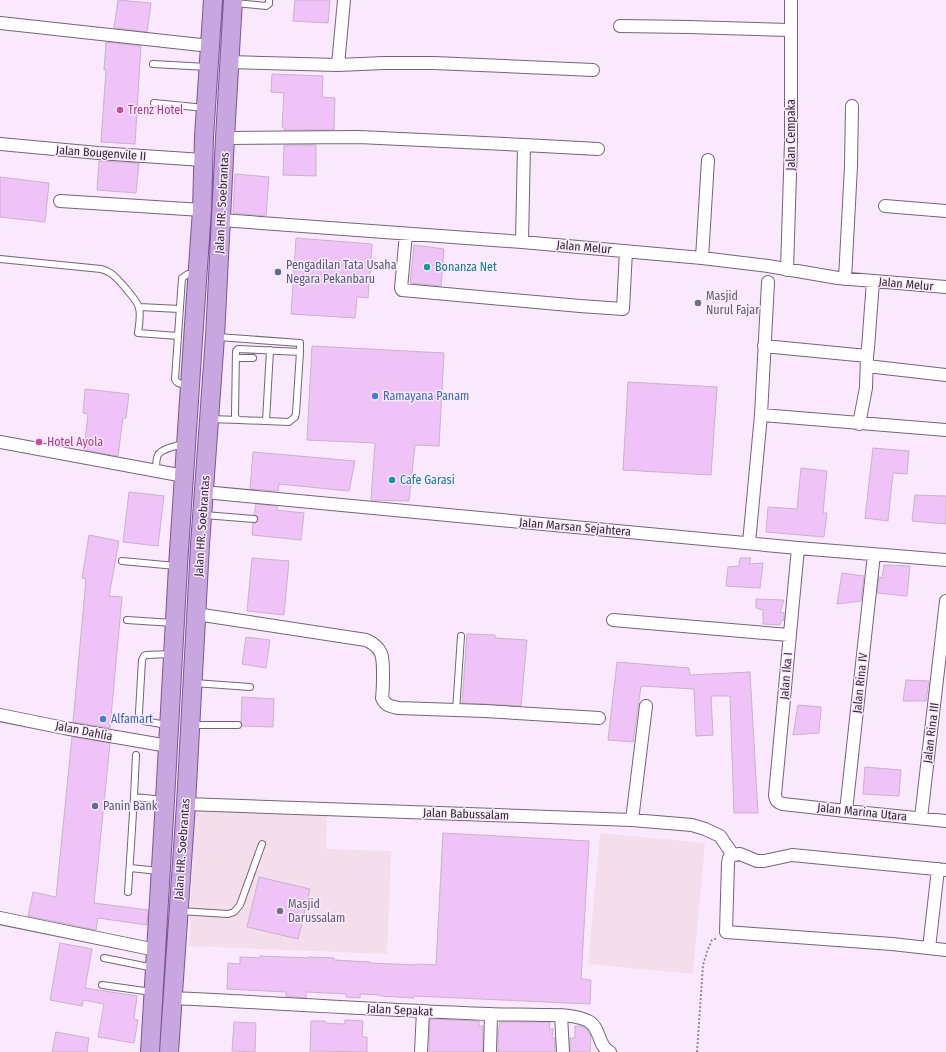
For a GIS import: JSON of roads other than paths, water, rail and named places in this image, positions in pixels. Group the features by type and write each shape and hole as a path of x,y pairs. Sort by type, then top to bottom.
{"main road":[{"name":"Jalan HR. Soebrantas","path":"150,1052 156,969 178,566 202,210 203,160 213,0"},
{"name":"Jalan HR. Soebrantas","path":"169,1052 186,804 233,2"},
{"path":"171,695 192,690"},
{"path":"168,746 189,747"}],"street":[{"path":"338,65 344,0"},
{"name":"Jalan Cempaka","path":"788,270 791,142 791,0"},
{"path":"0,23 210,46"},
{"path":"620,26 790,30"},
{"path":"229,62 338,65 434,63 593,70"},
{"path":"844,279 851,166 852,106"},
{"path":"225,138 359,137 598,149"},
{"name":"Jalan Bougenvile II","path":"0,144 98,153 203,160"},
{"path":"522,242 524,145"},
{"path":"702,258 708,160"},
{"path":"60,201 202,210"},
{"path":"885,206 946,212"},
{"name":"Jalan Melur","path":"221,220 522,242 702,258 768,266 844,279 946,287"},
{"path":"406,234 402,290 580,306 623,309 626,251"},
{"path":"859,424 866,388 873,281"},
{"path":"749,543 760,415 768,282"},
{"path":"764,346 867,361 946,375"},
{"path":"760,415 946,430"},
{"path":"0,442 184,476"},
{"name":"Jalan Marsan Sejahtera","path":"204,492 798,548 946,560"},
{"name":"Jalan Ika I","path":"778,802 775,795 798,548"},
{"name":"Jalan Rina IV","path":"846,811 874,554"},
{"name":"Jalan Rina III","path":"921,818 946,601"},
{"path":"196,614 366,640 374,644 380,651 383,659 382,698 385,704 398,708 485,711 599,718"},
{"path":"614,620 789,634"},
{"path":"632,820 646,706"},
{"name":"Jalan Dahlia","path":"0,715 168,746"},
{"name":"Jalan Marina Utara","path":"778,802 783,804 946,821"},
{"name":"Jalan Babussalam","path":"186,804 632,820 692,825 720,836 734,855"},
{"path":"929,948 942,869 792,855 764,861 756,861 740,854 734,855 730,858 728,863 726,932 892,944 946,950"},
{"path":"0,918 156,950"},
{"name":"Jalan Sepakat","path":"172,998 491,1014 562,1015 588,1021 594,1025 603,1047 610,1052"},
{"path":"421,1052 423,1011"},
{"path":"490,1052 491,1014"},
{"path":"562,1015 563,1052"}],"lane":[{"path":"233,2 266,6 269,4 269,0"},
{"path":"153,64 209,67"},
{"path":"154,103 206,108"},
{"path":"0,259 101,269 112,274 132,295 140,307 138,333 178,336"},
{"path":"190,385 178,383 175,379 182,278 188,274 198,274"},
{"path":"140,307 180,309"},
{"path":"209,418 289,422 295,417 300,352 300,343 214,337"},
{"path":"239,420 235,416 236,351 238,349 300,352"},
{"path":"266,421 270,350"},
{"path":"236,358 253,358"},
{"path":"156,471 158,456 161,452 186,443"},
{"path":"202,515 254,519"},
{"path":"122,561 178,566"},
{"path":"128,620 175,623"},
{"path":"456,711 461,636"},
{"path":"169,725 144,721 139,718 139,712 142,660 144,656 173,654"},
{"path":"192,690 250,687"},
{"path":"190,725 238,725"},
{"path":"128,892 136,755"},
{"path":"134,797 165,800"},
{"path":"178,911 228,914 234,912 240,905 262,844"},
{"path":"130,868 161,871"},
{"path":"104,958 156,969"},
{"path":"102,984 154,992"}],"place":[{"name":"Trenz Hotel","path":"120,110"},
{"name":"Bonanza Net","path":"427,267"},
{"name":"Pengadilan Tata Usaha Negara Pekanbaru","path":"278,272"},
{"name":"Masjid Nurul Fajar","path":"698,303"},
{"name":"Ramayana Panam","path":"375,396"},
{"name":"Hotel Ayola","path":"39,442"},
{"name":"Cafe Garasi","path":"392,480"},
{"name":"Alfamart","path":"103,719"},
{"name":"Panin Bank","path":"95,806"},
{"name":"Masjid Darussalam","path":"280,911"}]}
